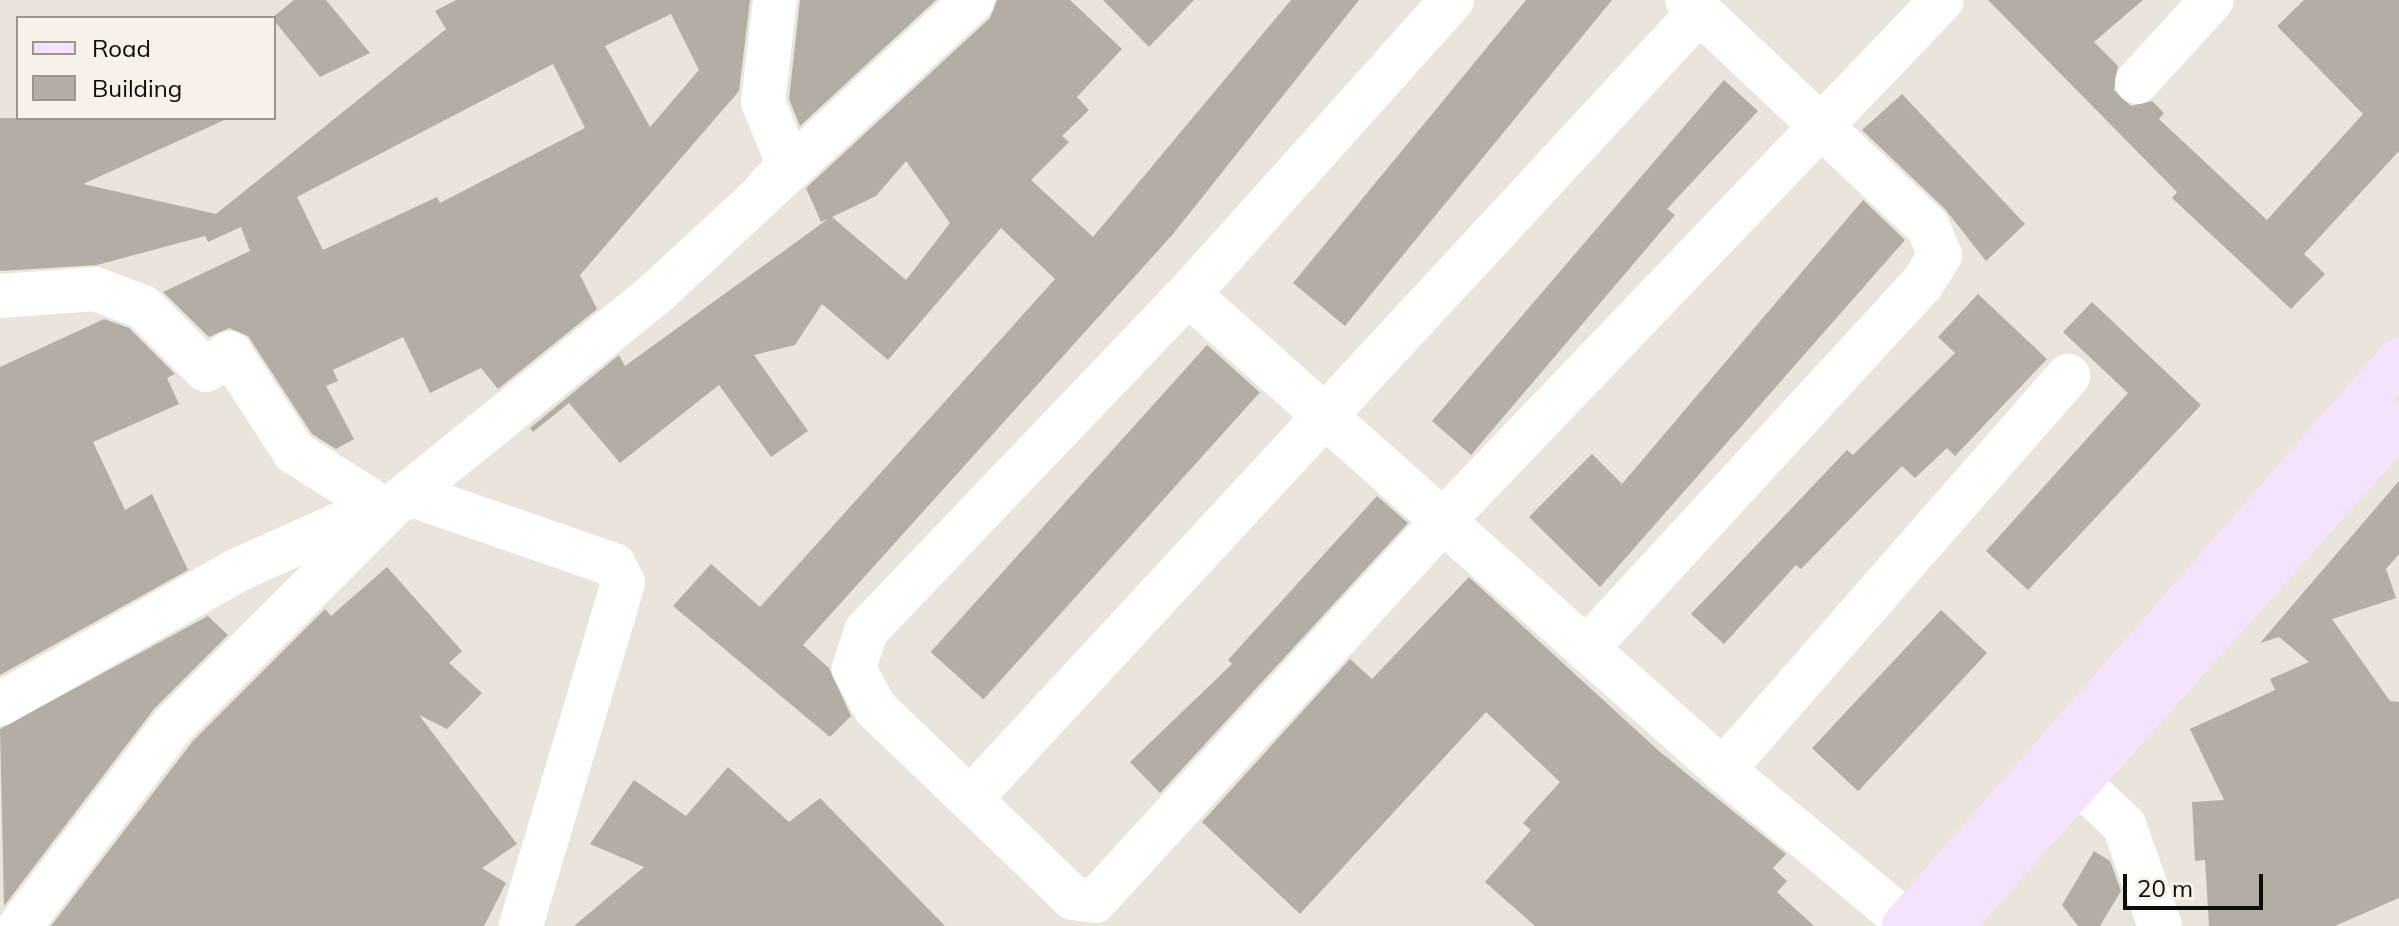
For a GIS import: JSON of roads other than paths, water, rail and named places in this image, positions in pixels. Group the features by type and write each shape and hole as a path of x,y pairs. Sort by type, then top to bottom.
{"main road":[{"path":"1906,924 2399,360"},
{"path":"1950,926 2399,423"}],"street":[{"path":"748,207 783,172 785,156 768,127 763,102 775,0"},
{"path":"20,926 174,724 394,501 653,296 973,0"},
{"path":"1452,0 1188,294 866,631 854,669 875,708 1073,898 1095,901 1443,521 1942,0"},
{"path":"2137,82 2212,0"},
{"path":"970,799 1694,6 1824,123 1928,227 1940,255 1922,284 1586,649"},
{"path":"0,296 95,289 143,307 206,370 230,353 294,452 394,501 614,565 623,583 521,926"},
{"path":"1188,294 1723,770 1906,924"},
{"path":"1723,770 2068,376"},
{"path":"0,704 240,569 394,501"},
{"path":"2079,783 2124,825 2160,926"}]}
